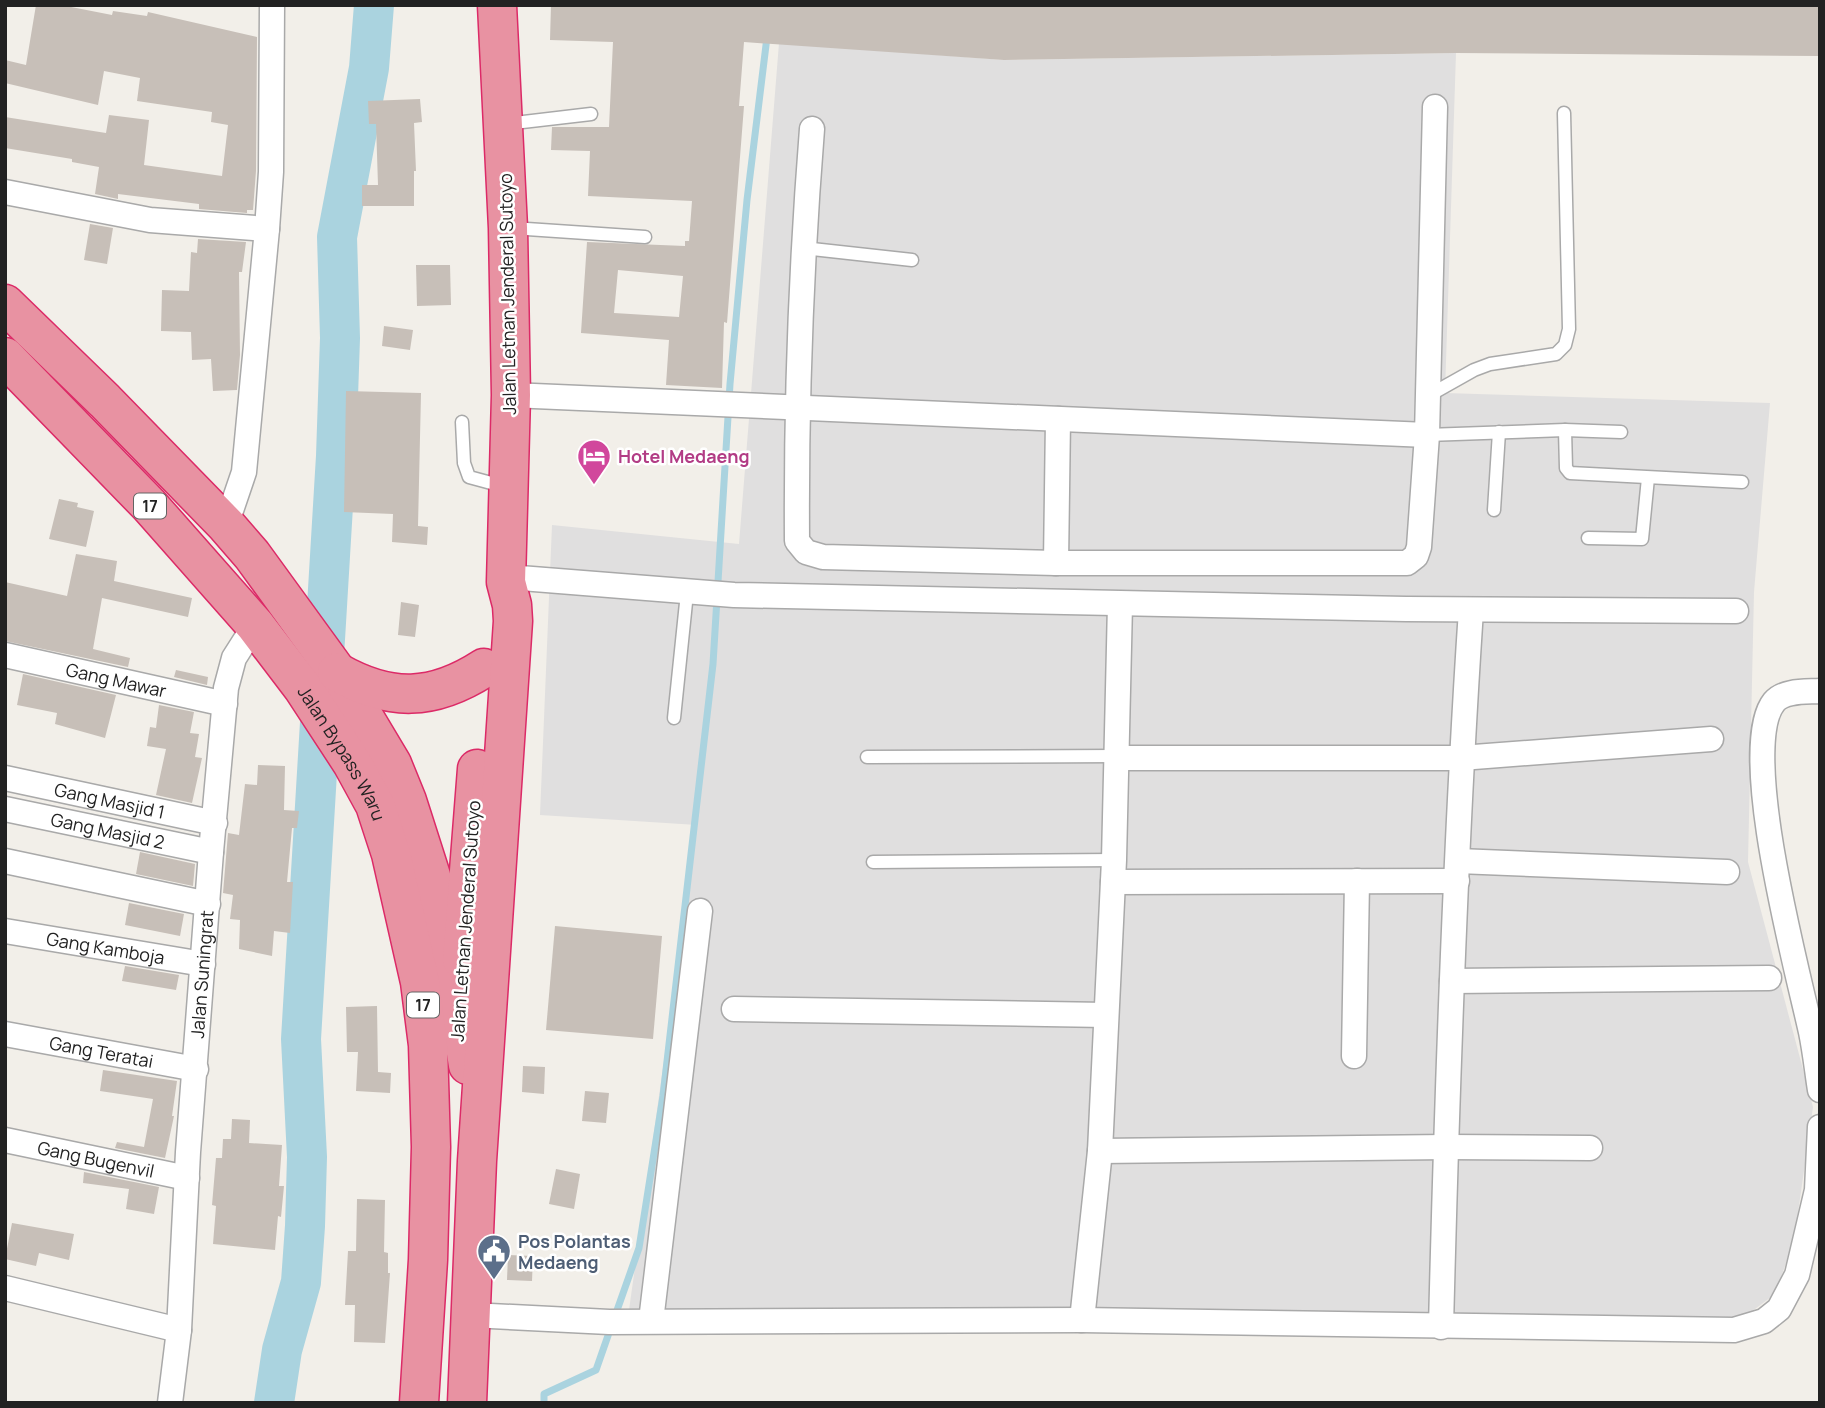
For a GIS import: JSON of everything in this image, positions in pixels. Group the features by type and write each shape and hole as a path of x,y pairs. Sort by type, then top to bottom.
{"highway":[{"name":"Jalan Letnan Jenderal Sutoyo","path":"477,1161 513,621 506,580 511,395 508,228 497,5"},
{"name":"Jalan Bypass Waru","path":"5,304 105,401 252,555 334,667 392,764 407,801 415,881 420,982 428,1045 431,1147 428,1260"},
{"name":"Jalan Bypass Waru","path":"5,357 149,505 255,625 285,664 352,763 375,805 391,853 415,881 459,1009 470,1080 477,1161"},
{"name":"Jalan Letnan Jenderal Sutoyo","path":"428,1260 437,1243 441,1221 484,668 492,609 506,580"},
{"path":"334,667 357,683 378,691 412,694 445,689 484,668"},
{"name":"17","path":"467,1403 477,1161"},
{"name":"17","path":"419,1403 428,1260"}],"street":[{"path":"226,525 244,472 267,229 271,172 272,5"},
{"path":"812,129 803,248 796,408 797,541 806,552 823,557 1056,563 1407,563 1416,556 1419,547 1427,435 1436,107"},
{"path":"5,192 150,220 267,229"},
{"path":"511,395 1427,435"},
{"path":"1056,563 1058,419"},
{"path":"506,580 734,595 1471,610 1736,611"},
{"path":"1082,1320 1100,1151 1114,871 1120,604"},
{"path":"1441,1327 1461,758 1471,610"},
{"name":"Jalan Suningrat","path":"170,1403 179,1330 187,1178 226,688 234,658 255,625"},
{"name":"Gang Mawar","path":"5,655 225,704"},
{"path":"1820,691 1790,693 1775,702 1766,719 1763,769 1772,858 1812,1036 1820,1090"},
{"path":"1118,757 1461,758 1711,739"},
{"name":"Gang Masjid 1","path":"5,778 215,823"},
{"name":"Gang Masjid 2","path":"5,809 211,852"},
{"path":"5,861 208,904"},
{"path":"1114,871 1357,881 1457,871 1727,872"},
{"path":"1354,1056 1357,881"},
{"path":"644,1322 700,911"},
{"name":"Gang Kamboja","path":"5,931 203,964"},
{"path":"1452,981 1769,978"},
{"path":"734,1009 1107,1015"},
{"name":"Gang Teratai","path":"5,1034 196,1069"},
{"path":"471,1315 609,1322 1082,1320 1717,1330 1753,1325 1764,1321 1779,1309 1797,1275 1819,1192 1820,1127"},
{"name":"Gang Bugenvil","path":"5,1140 187,1178"},
{"path":"1100,1151 1590,1148"},
{"path":"5,1288 179,1330"}],"lane":[{"path":"1426,397 1490,364 1556,354 1565,345 1569,328 1564,113"},
{"path":"503,125 591,114"},
{"path":"508,228 645,237"},
{"path":"803,248 912,260"},
{"path":"462,422 464,463 469,477 508,488"},
{"path":"1427,435 1565,429 1620,432"},
{"path":"1565,429 1566,468 1570,473 1742,482"},
{"path":"1494,510 1499,432"},
{"path":"1588,538 1642,539 1648,478"},
{"path":"674,718 694,593"},
{"path":"867,757 1118,757"},
{"path":"873,862 1114,871"}],"shaded area":[{"path":"779,43 1004,60 1456,53 1445,393 1770,403 1754,592 1748,862 1813,1107 1794,1241 1775,1294 1739,1321 629,1310 697,825 540,815 552,525 739,544"}],"building":[{"path":"36,5 61,5 112,15 113,11 147,16 148,12 257,37 253,210 247,210 247,213 199,209 199,204 118,194 118,199 95,194 99,167 72,162 72,159 5,148 5,117 106,133 109,115 149,120 144,165 222,176 228,125 211,122 212,112 137,101 140,78 104,71 98,105 5,83 5,60 26,65"},
{"path":"551,5 1820,5 1820,56 1456,53 1004,60 744,42 739,106 744,106 727,323 724,322 722,388 666,385 669,340 581,333 587,242 685,246 685,241 689,241 692,201 588,196 590,151 551,150 552,127 609,127 613,42 550,40","holes":["618,270 683,276 679,317 614,313"]},
{"path":"420,99 422,122 414,123 414,206 362,206 362,185 378,185 376,124 369,124 368,101"},
{"path":"90,224 113,228 107,264 84,260"},
{"path":"198,239 246,242 242,272 239,272 240,355 237,390 213,391 211,359 192,360 191,332 161,331 162,290 189,291 191,252 197,253"},
{"path":"416,265 450,265 451,305 417,306"},
{"path":"384,326 413,330 410,350 382,346"},
{"path":"346,391 421,393 418,526 428,527 427,545 392,542 393,514 344,512"},
{"path":"59,499 78,503 77,507 94,511 86,547 49,539"},
{"path":"76,554 117,561 114,581 192,598 188,617 102,598 93,649 130,658 128,667 5,641 5,582 67,596"},
{"path":"401,602 419,605 415,637 398,635"},
{"path":"176,670 208,677 207,685 174,677"},
{"path":"23,674 116,695 105,738 55,724 57,713 17,705"},
{"path":"159,705 194,712 190,733 199,734 195,757 202,758 192,803 156,795 166,749 147,746 150,727 156,728"},
{"path":"258,765 285,766 284,810 299,811 297,828 292,828 287,882 293,882 290,933 274,931 272,956 239,949 240,920 230,919 233,895 223,893 228,833 239,835 245,784 257,785"},
{"path":"140,852 195,864 193,886 136,874"},
{"path":"129,903 184,914 180,936 125,925"},
{"path":"555,926 662,936 653,1039 546,1030"},
{"path":"125,966 179,975 176,990 122,981"},
{"path":"377,1006 378,1072 391,1073 390,1093 356,1091 358,1052 347,1052 346,1007"},
{"path":"523,1066 545,1067 544,1094 522,1092"},
{"path":"103,1070 177,1081 174,1116 165,1158 115,1148 117,1142 144,1147 153,1099 100,1091"},
{"path":"585,1091 609,1093 606,1123 582,1121"},
{"path":"232,1119 250,1120 249,1143 282,1145 279,1186 284,1186 275,1250 213,1244 216,1206 212,1205 216,1158 222,1158 223,1139 231,1139"},
{"path":"556,1169 580,1174 574,1209 549,1204"},
{"path":"84,1172 159,1187 154,1214 126,1209 129,1189 83,1183"},
{"path":"357,1199 385,1200 384,1252 388,1253 390,1273 385,1343 354,1342 355,1305 345,1305 348,1251 356,1251"},
{"path":"12,1223 74,1234 69,1260 39,1253 36,1266 5,1259"},
{"path":"508,1255 533,1256 532,1281 507,1280"}],"waterway":[{"path":"274,1403 282,1350 301,1282 305,1226 307,1157 301,1039 336,456 340,338 337,237 369,68 374,5"},
{"path":"615,1316 639,1248 663,1096 713,664 730,384 747,200 767,37"},
{"path":"544,1403 544,1394 596,1370 611,1327"}],"place":[{"name":"Hotel Medaeng","path":"594,486"},
{"name":"Pos Polantas Medaeng","path":"494,1281"}]}
